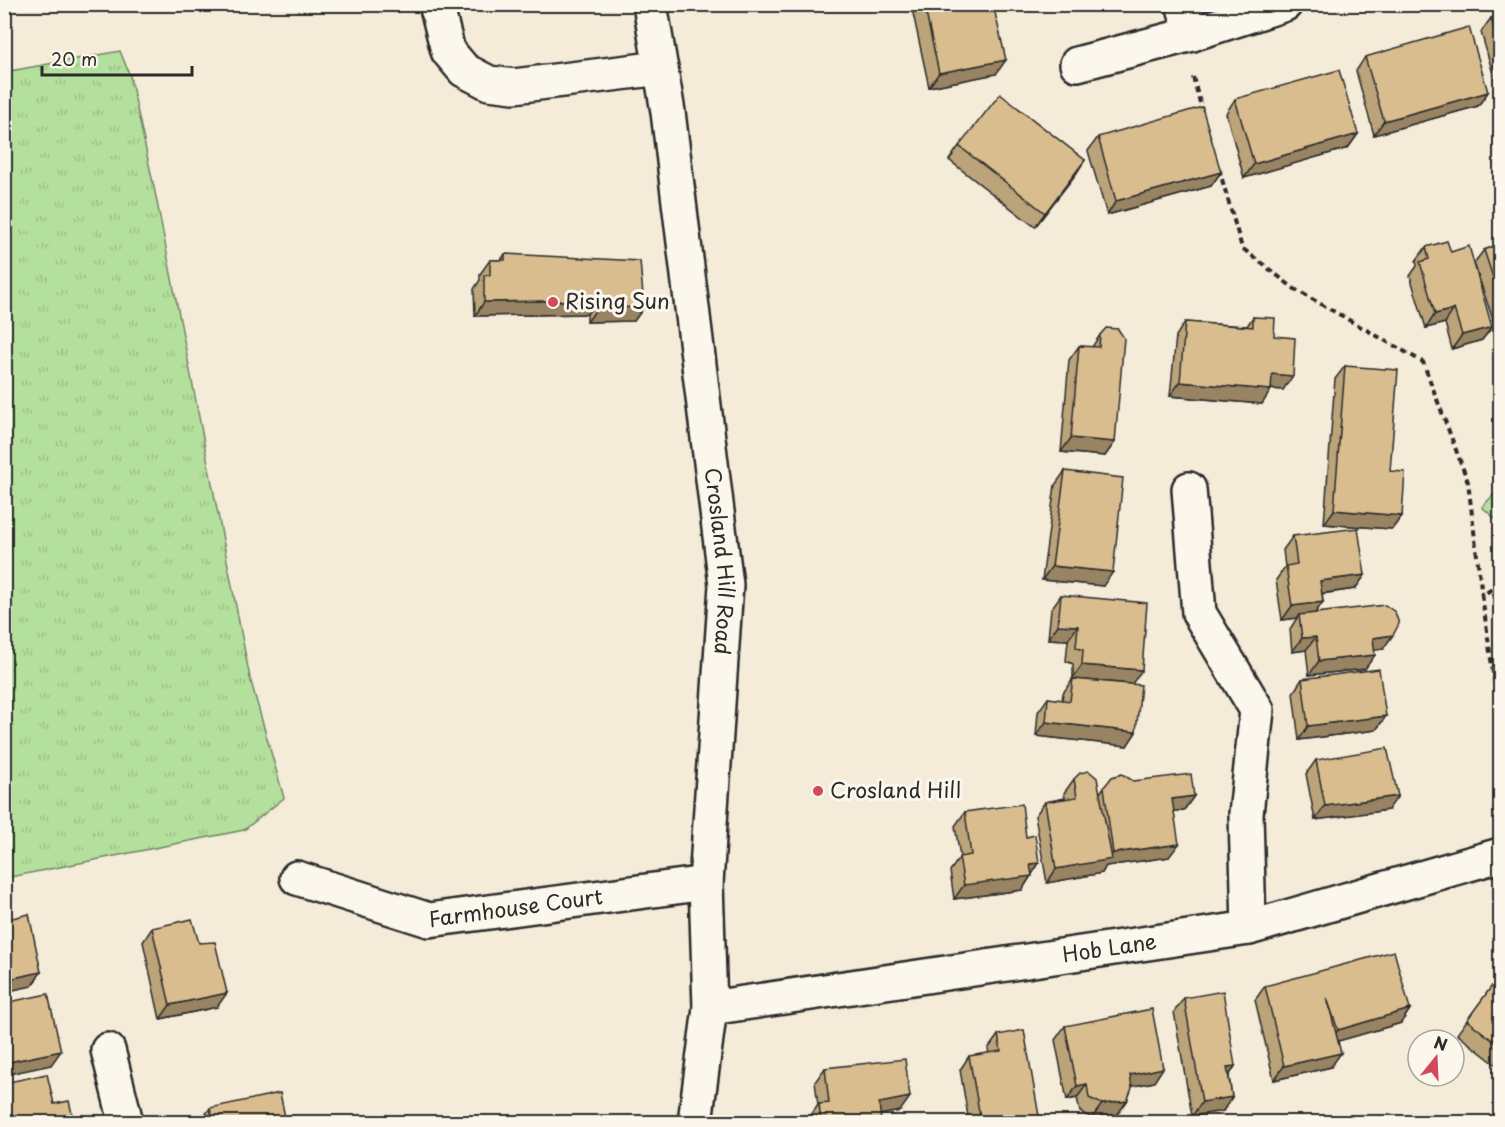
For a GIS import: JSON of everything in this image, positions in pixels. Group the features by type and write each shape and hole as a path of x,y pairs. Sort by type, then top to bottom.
{"street":[{"path":"436,4 448,51 464,70 489,82 514,86 661,68"},
{"name":"Crosland Hill Road","path":"650,4 668,112 726,585 706,883 710,1008 695,1122"},
{"path":"1077,64 1187,19 1285,4"},
{"path":"1189,489 1199,613 1257,710 1246,814 1249,928"},
{"name":"Hob Lane","path":"710,1008 1249,928 1500,855"},
{"name":"Farmhouse Court","path":"297,878 429,920 706,883"},
{"path":"108,1050 126,1122"}],"path":[{"path":"1187,19 1193,78 1203,112"},
{"path":"1219,169 1242,248 1296,290 1422,362 1468,482 1500,722"},
{"path":"1482,597 1500,583"}],"green space":[{"path":"120,51 130,76 156,197 250,678 284,798 244,830 5,878 5,72"},
{"path":"1500,488 1500,523 1482,507"}],"building":[{"path":"924,4 993,4 1006,60 939,73"},
{"path":"1500,15 1500,52 1491,18"},
{"path":"1469,27 1488,92 1384,121 1365,57"},
{"path":"1339,70 1358,134 1254,164 1235,99"},
{"path":"1000,94 1085,160 1045,213 959,146"},
{"path":"1202,107 1221,172 1116,201 1098,137"},
{"path":"1447,241 1451,252 1469,246 1492,327 1462,335 1454,309 1435,314 1420,262 1429,259 1426,247"},
{"path":"1500,244 1500,299 1484,250"},
{"name":"Rising Sun","path":"505,254 640,261 644,307 597,308 597,300 484,302 484,275 490,275 490,260 505,260"},
{"path":"1253,317 1275,318 1274,336 1295,338 1293,376 1272,374 1271,390 1180,382 1185,322 1253,327"},
{"path":"1106,328 1118,329 1124,338 1115,442 1071,438 1079,346 1099,347 1100,335"},
{"path":"1345,366 1398,370 1390,471 1405,472 1402,516 1334,510"},
{"path":"1065,471 1123,478 1113,572 1052,566"},
{"path":"1358,528 1365,575 1320,581 1323,602 1292,606 1286,566 1297,564 1293,536"},
{"path":"1061,595 1147,603 1142,670 1082,665 1083,650 1076,647 1078,626 1058,625"},
{"path":"1385,605 1395,612 1399,624 1393,635 1373,638 1375,655 1319,661 1316,637 1302,638 1299,615"},
{"path":"1379,669 1386,716 1308,726 1302,679"},
{"path":"1073,679 1141,685 1136,732 1046,722 1048,698 1070,701"},
{"path":"1387,748 1398,796 1325,806 1316,760"},
{"path":"1089,771 1097,778 1112,859 1056,869 1045,802 1077,797 1074,779 1080,773"},
{"path":"1122,774 1133,781 1191,774 1194,796 1172,799 1179,844 1113,853 1104,787 1112,777"},
{"path":"1022,804 1026,837 1035,835 1039,863 1030,864 1032,876 964,885 959,857 971,855 965,812"},
{"path":"29,914 41,972 4,980 4,920"},
{"path":"192,919 199,943 215,942 227,993 170,1005 152,928"},
{"path":"1394,951 1410,1009 1338,1030 1327,998 1341,1053 1284,1066 1265,986"},
{"path":"1500,975 1500,1046 1467,1020"},
{"path":"1223,991 1235,1066 1227,1067 1232,1097 1202,1102 1184,998"},
{"path":"48,994 61,1051 4,1063 4,1003"},
{"path":"1152,1009 1163,1068 1130,1075 1132,1088 1127,1101 1102,1104 1089,1098 1087,1084 1077,1086 1065,1026"},
{"path":"1024,1030 1040,1122 981,1122 969,1056 1001,1051 998,1035"},
{"path":"905,1059 910,1097 879,1103 881,1122 821,1122 819,1104 829,1103 825,1068"},
{"path":"47,1074 54,1104 69,1101 74,1122 4,1122 4,1083"},
{"path":"280,1093 286,1122 213,1122 210,1108"}],"place":[{"name":"Rising Sun","path":"553,302"},
{"name":"Crosland Hill","path":"818,791"}]}
